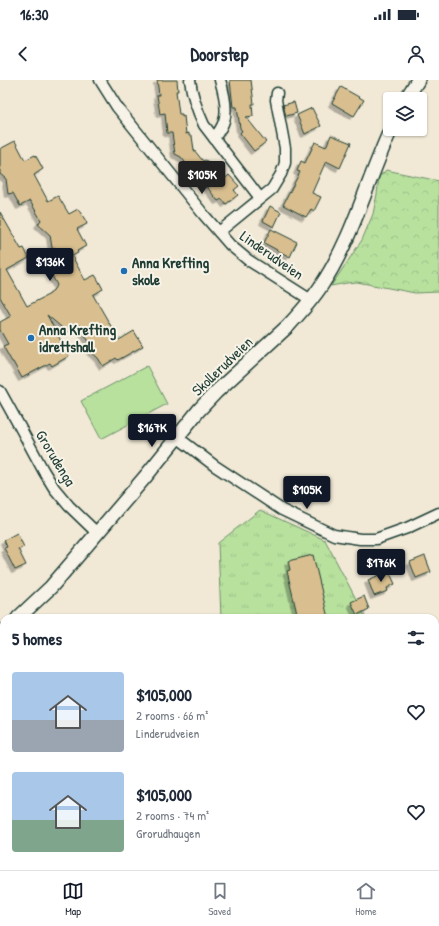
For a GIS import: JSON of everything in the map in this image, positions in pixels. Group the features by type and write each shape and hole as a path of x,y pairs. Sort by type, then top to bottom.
{"street":[{"name":"Linderudveien","path":"100,80 117,107 230,245 248,260 311,300"},
{"path":"190,80 193,96 204,125 260,198"},
{"path":"214,138 221,128 226,108 220,80"},
{"path":"410,92 418,80"},
{"path":"219,232 272,189 281,174 285,163 285,148 276,100 277,93"},
{"name":"Skollerudveien","path":"22,614 51,587 146,476 199,410 216,392 288,326 311,300 321,286 348,236 388,136"},
{"name":"Grorudenga","path":"0,391 54,488 96,534"},
{"path":"177,437 215,466 282,510 334,535 360,539 376,539 407,528 439,513"}],"green space":[{"path":"386,170 439,181 439,292 415,293 357,282 331,286 362,240 373,214 379,177"},
{"path":"147,366 167,404 101,439 81,401"},
{"path":"260,510 325,540 364,614 221,614 218,543"}],"building":[{"path":"157,80 177,80 178,91 176,91 179,114 182,114 182,117 184,116 186,134 189,133 189,136 192,136 194,150 203,161 207,161 222,181 229,175 239,186 234,190 238,195 226,204 222,199 218,201 207,187 205,188 181,157 175,154 172,133 167,133 165,113 160,114 157,95 159,95"},
{"path":"230,80 251,80 254,104 252,104 253,116 246,117 266,142 254,151 240,133 242,131 240,128 237,107 233,107"},
{"path":"341,87 364,100 354,116 332,103"},
{"path":"294,102 297,113 286,116 283,105"},
{"path":"312,108 321,126 305,134 297,115"},
{"path":"331,135 351,143 340,168 326,161 312,193 321,197 314,211 311,209 306,217 283,205 300,172 297,171 301,161 305,163 315,142 326,147"},
{"path":"15,141 25,160 35,155 37,158 43,169 34,175 48,201 58,196 69,214 78,209 86,221 87,224 77,229 86,246 72,256 85,280 95,275 97,278 103,289 93,295 119,340 134,331 143,346 118,360 116,358 103,366 98,358 88,349 91,345 79,325 67,332 47,315 69,356 52,366 50,363 22,378 3,346 8,344 0,330 0,322 11,316 0,297 0,212 21,249 24,248 29,258 7,270 27,306 50,294 57,285 50,272 65,264 56,248 52,248 50,235 38,224 41,220 30,201 20,206 13,193 8,194 6,179 0,174 0,149"},
{"path":"270,206 281,212 274,227 263,221"},
{"path":"271,229 297,242 290,257 264,243"},
{"path":"17,533 24,547 18,549 26,565 15,570 4,548 7,547 4,540"},
{"path":"313,555 327,614 297,614 287,571 290,570 288,561"},
{"path":"425,556 431,572 416,578 410,562"},
{"path":"389,571 395,584 387,588 388,591 374,596 368,580"},
{"path":"364,596 369,609 357,614 351,602"}],"place":[{"name":"Anna Krefting skole","path":"124,271"},
{"name":"Anna Krefting idrettshall","path":"31,338"}]}
